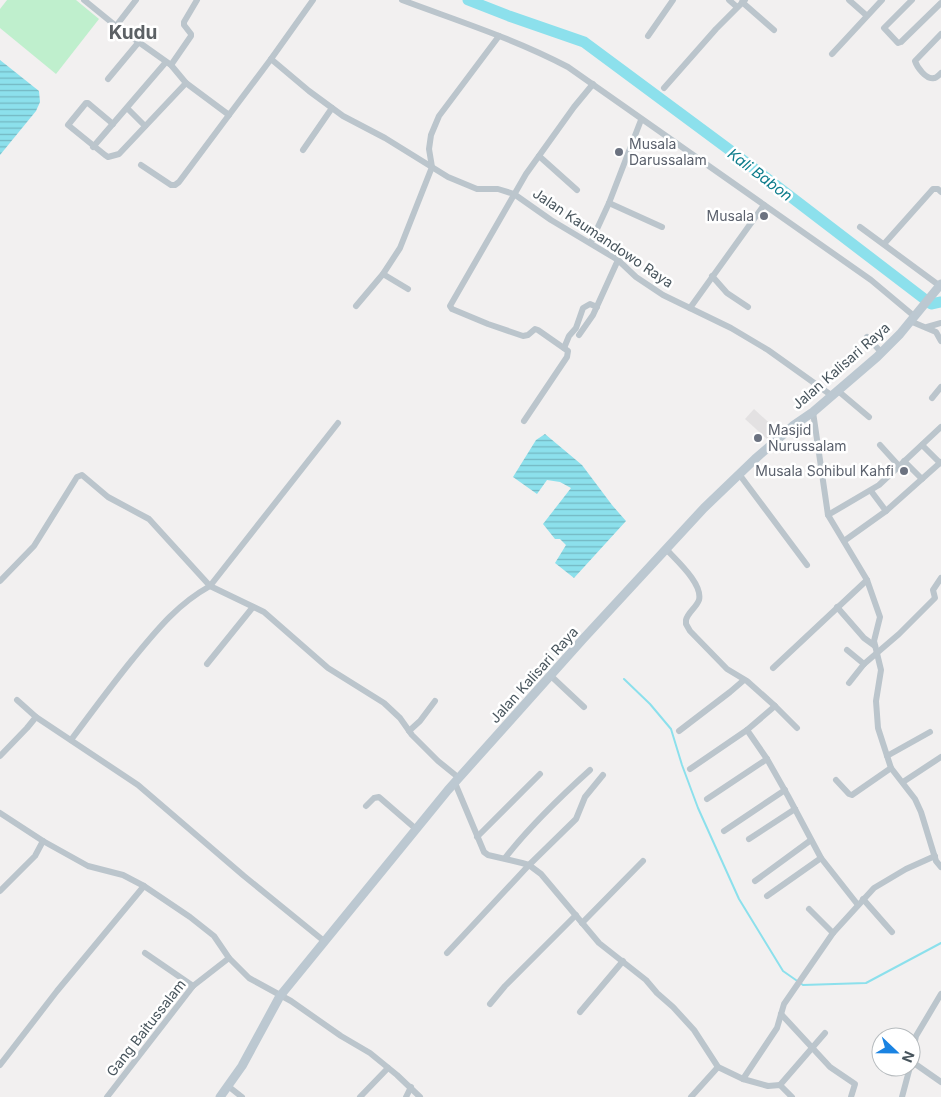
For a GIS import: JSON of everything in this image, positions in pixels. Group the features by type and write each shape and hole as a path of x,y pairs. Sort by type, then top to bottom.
{"street":[{"path":"84,0 138,43 168,63 186,83 229,116"},
{"path":"116,26 136,0"},
{"path":"93,147 191,36 184,22 198,0"},
{"path":"141,165 171,185 179,182 313,0"},
{"path":"402,0 547,55 568,67 871,280 926,327 936,332 941,341"},
{"path":"648,36 673,0"},
{"path":"729,0 741,3 774,30"},
{"path":"848,0 866,15"},
{"path":"832,54 866,15 882,0"},
{"path":"912,0 884,28 899,43 941,3"},
{"path":"664,88 741,3"},
{"path":"940,75 932,79 924,74 915,64 916,58 941,34"},
{"path":"356,306 383,274 400,248 432,167 429,149 433,126 499,36"},
{"path":"108,79 138,43"},
{"name":"Jalan Kaumandowo Raya","path":"271,59 332,108 362,127 385,138 448,177 477,189 498,189 514,194 551,220 591,242 618,260 636,278 663,295 731,328 768,350 869,418"},
{"path":"113,124 86,103 68,123 68,126 93,147 108,156 120,154 186,83"},
{"path":"524,420 567,357 568,352 538,330 535,329 524,336 488,324 452,309 450,306 514,194 574,107 594,84"},
{"path":"127,108 146,126"},
{"path":"303,150 332,108"},
{"path":"591,242 609,203 641,120"},
{"path":"539,156 577,190"},
{"path":"884,244 932,189 938,189 941,192"},
{"path":"609,203 662,227"},
{"path":"690,308 764,205"},
{"path":"860,227 939,287"},
{"path":"579,335 597,307 618,260"},
{"path":"383,274 408,289"},
{"path":"712,276 727,293 748,307"},
{"name":"Jalan Kalisari Raya","path":"220,1097 242,1066 280,996 457,781 704,508 794,425 813,412 881,352 900,334 939,287"},
{"path":"564,348 569,336 576,328 583,308 590,304 597,307"},
{"path":"926,327 941,323"},
{"path":"867,337 881,352"},
{"path":"932,398 941,387"},
{"path":"813,412 828,515 867,580 880,617 874,637 881,670 876,701 878,728 891,768 903,782 921,812 935,856 941,867"},
{"path":"71,740 164,620 183,604 210,586 338,423"},
{"path":"828,515 871,491 940,430"},
{"path":"880,445 922,479"},
{"path":"844,541 886,511 940,462 922,445"},
{"path":"739,474 807,565"},
{"path":"0,581 34,546 80,475 85,477 108,497 149,520 210,586 264,612 328,668 356,684 400,718 457,781 484,852 488,855 529,865 541,874 599,943 646,980 673,1007 694,1030 718,1067 742,1079 768,1086 780,1085 825,1033"},
{"path":"871,491 886,511"},
{"path":"667,550 692,579 699,591 696,606 687,617 687,626 697,640 727,669 776,706 797,728"},
{"path":"849,683 876,649 899,634 935,598 933,590 941,578"},
{"path":"773,668 867,580"},
{"path":"207,664 253,607"},
{"path":"837,607 876,649"},
{"path":"847,650 864,664"},
{"path":"551,676 584,706"},
{"path":"679,731 744,680"},
{"path":"17,700 36,717 138,786 324,941"},
{"path":"410,731 435,701"},
{"path":"690,769 747,730 776,706"},
{"path":"0,756 36,717"},
{"path":"747,730 785,790 821,858 858,905"},
{"path":"887,756 930,732"},
{"path":"903,782 941,757"},
{"path":"707,799 767,759"},
{"path":"836,780 852,795 891,768"},
{"path":"505,858 523,835 546,811 590,770"},
{"path":"477,837 540,774"},
{"path":"447,953 529,865 576,819 585,797 603,775"},
{"path":"724,831 785,790"},
{"path":"366,806 374,798 379,797 416,829"},
{"path":"749,839 795,809"},
{"path":"0,813 42,841 88,866 123,876 144,886 190,917 214,936 229,958 249,978 291,1001 340,1036 370,1053 420,1097"},
{"path":"755,881 811,840"},
{"path":"0,891 35,856 42,841"},
{"path":"742,1079 777,1028 784,1004 833,933 874,888 906,869 935,856"},
{"path":"767,896 821,858"},
{"path":"582,923 643,861"},
{"path":"0,1065 57,991 144,886"},
{"path":"863,899 892,932"},
{"path":"809,910 833,933"},
{"path":"490,1004 505,986 576,914"},
{"path":"145,953 193,986"},
{"name":"Gang Baitussalam","path":"107,1097 193,986 229,958"},
{"path":"580,1012 623,961"},
{"path":"921,1028 941,994"},
{"path":"781,1014 830,1067 855,1084 851,1097"},
{"path":"691,1097 718,1067"},
{"path":"360,1097 388,1068"},
{"path":"921,1068 941,1082"},
{"path":"902,1097 907,1077"},
{"path":"780,1085 792,1097"},
{"path":"228,1086 242,1097"},
{"path":"406,1097 411,1088"}],"shaded area":[{"path":"754,409 777,430 768,440 745,419"}],"green space":[{"path":"7,0 76,0 99,19 56,74 0,28 0,9"}],"water":[{"path":"0,60 39,91 40,102 36,111 0,155"},
{"path":"545,434 582,465 626,521 574,578 555,563 566,545 560,539 555,539 543,524 571,488 560,482 547,480 537,494 513,477 536,440"}],"waterway":[{"name":"Kali Babon","path":"468,0 584,42 727,148 931,304 941,302"},
{"path":"624,679 650,704 671,729 698,808 739,899 783,971 803,985 866,983 941,943"}],"place":[{"name":"Musala Darussalam","path":"619,152"},
{"name":"Musala","path":"764,216"},
{"name":"Masjid Nurussalam","path":"758,438"},
{"name":"Musala Sohibul Kahfi","path":"904,471"}],"district":[{"name":"Kudu","path":"133,32"}]}
